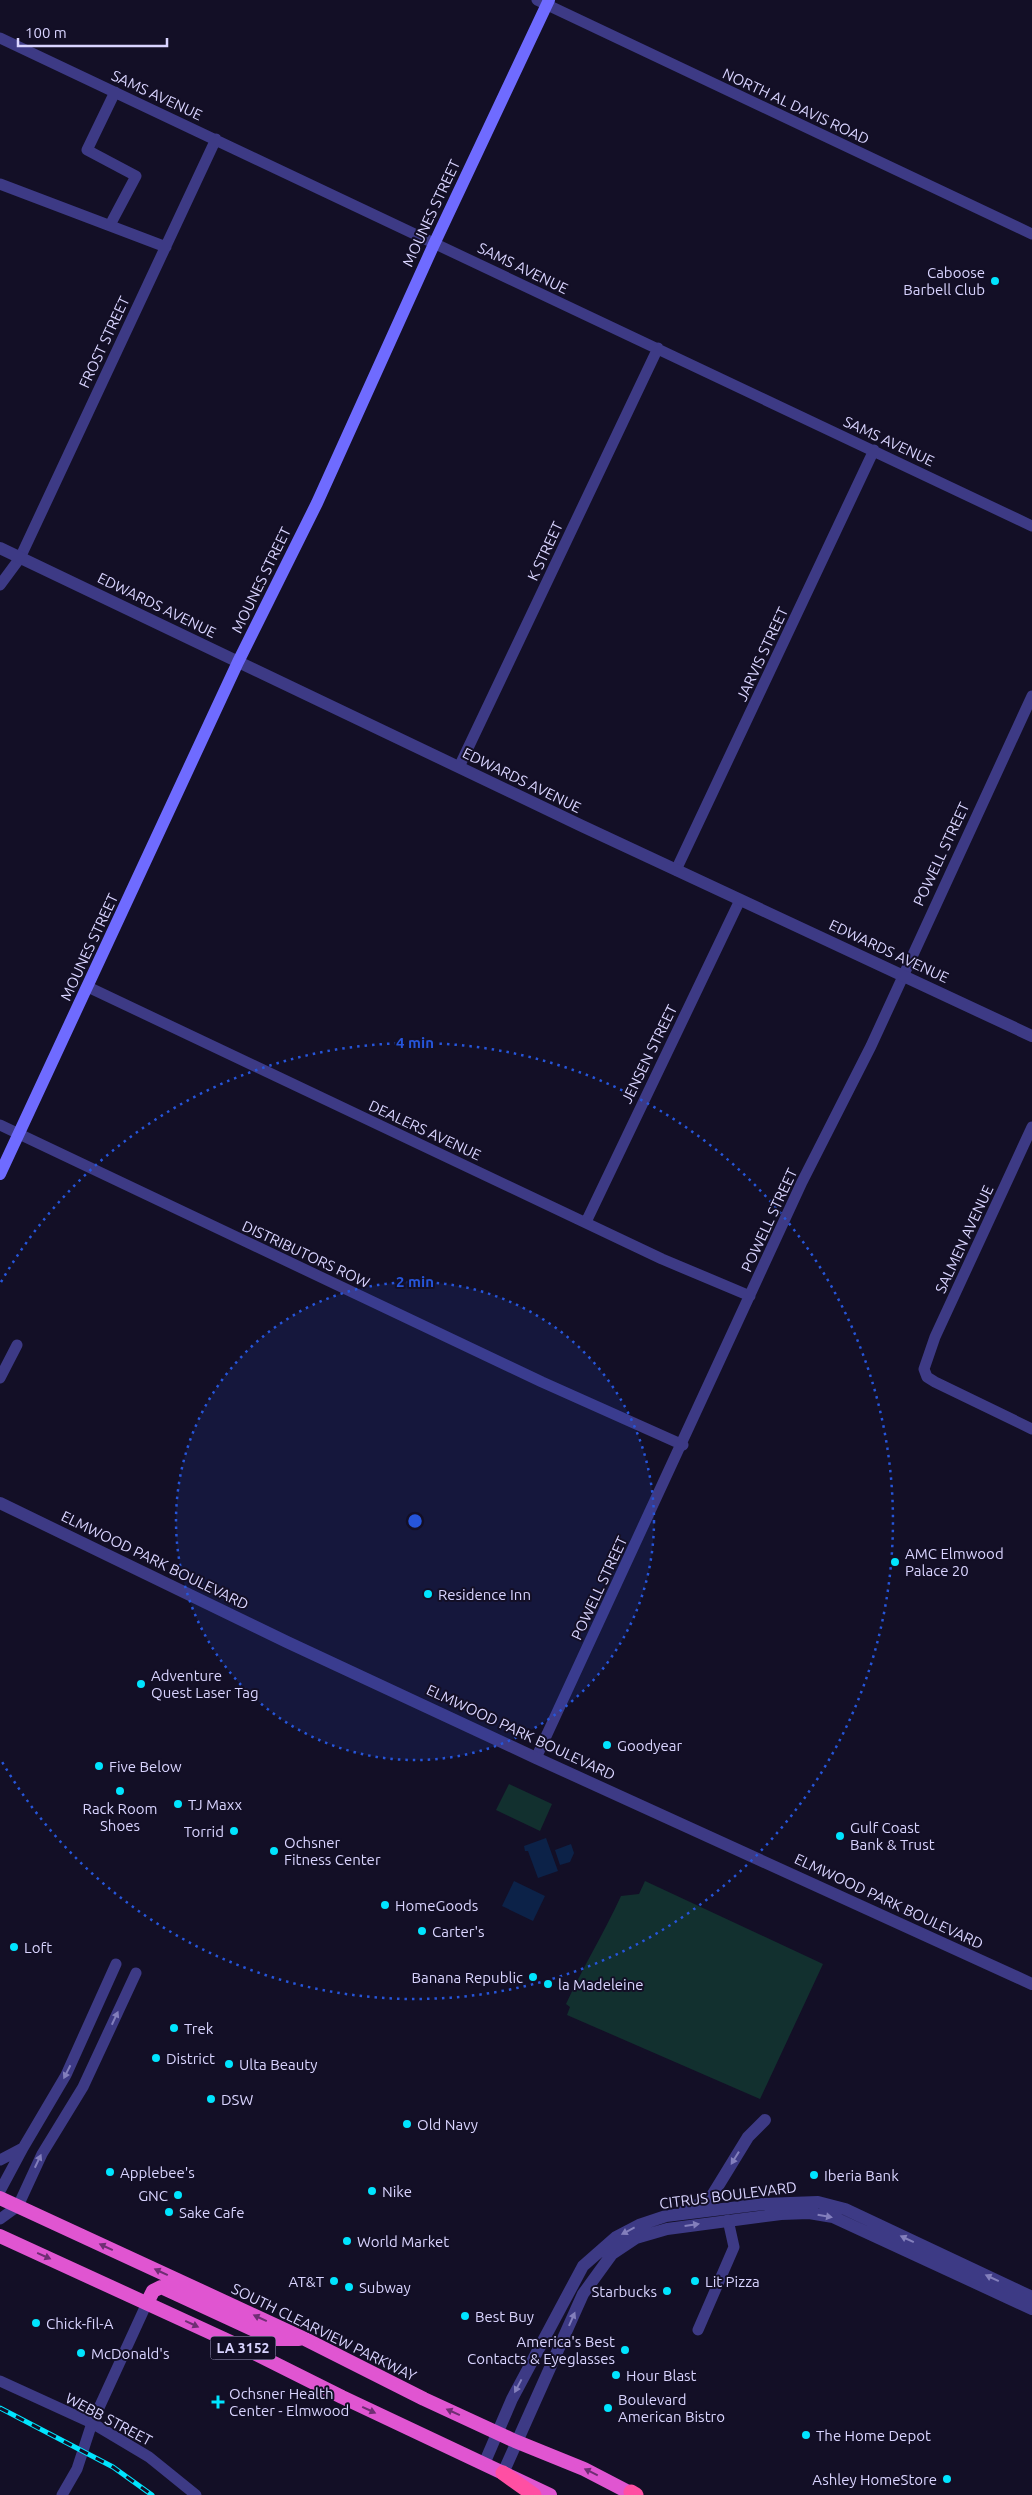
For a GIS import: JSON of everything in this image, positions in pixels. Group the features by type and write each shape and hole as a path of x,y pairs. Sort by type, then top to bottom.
{"highway":[{"name":"SOUTH CLEARVIEW PARKWAY","path":"0,2198 305,2339 424,2399 516,2441 584,2469 634,2494"},
{"name":"LA 3152","path":"0,2236 147,2303 550,2495"},
{"path":"147,2303 153,2291 161,2287 274,2339 305,2339"},
{"path":"503,2473 534,2495"}],"main road":[{"name":"MOUNES STREET","path":"0,1174 238,662 317,503 544,2"}],"street":[{"name":"NORTH AL DAVIS ROAD","path":"544,2 1032,234"},
{"name":"SAMS AVENUE","path":"0,38 435,242 542,295 658,348 1032,526"},
{"path":"110,225 136,176 87,150 115,92"},
{"name":"FROST STREET","path":"0,586 20,558 216,139"},
{"path":"0,184 166,247"},
{"name":"K STREET","path":"459,767 658,348"},
{"name":"JARVIS STREET","path":"676,870 874,450"},
{"name":"EDWARDS AVENUE","path":"0,548 676,870 1032,1036"},
{"name":"POWELL STREET","path":"536,1758 683,1445 802,1182 871,1046 1032,696"},
{"name":"JENSEN STREET","path":"586,1222 740,900"},
{"name":"DEALERS AVENUE","path":"88,987 662,1259 750,1296"},
{"name":"DISTRIBUTORS ROW","path":"0,1125 542,1382 683,1445"},
{"name":"SALMEN AVENUE","path":"1032,1127 935,1337 924,1369 927,1377 935,1382 1032,1429"},
{"path":"0,1378 16,1345"},
{"name":"ELMWOOD PARK BOULEVARD","path":"0,1502 288,1642 536,1758 1032,1984"},
{"path":"0,2192 23,2148 66,2076 116,1964"},
{"path":"0,2219 18,2206 42,2154 83,2087 136,1973"},
{"path":"673,2216 710,2199 748,2137 765,2120"},
{"path":"0,2160 23,2148"},
{"name":"CITRUS BOULEVARD","path":"484,2464 512,2399 583,2266 616,2237 639,2225 673,2216 770,2203 818,2202 845,2209 1032,2297"},
{"name":"CITRUS BOULEVARD","path":"503,2473 583,2294 612,2254 636,2238 659,2231 728,2220 790,2213 809,2213 833,2217 1032,2309"},
{"path":"698,2330 734,2247 728,2220"},
{"path":"62,2495 77,2470 92,2423 147,2303"},
{"name":"WEBB STREET","path":"0,2381 92,2423 149,2457 196,2495"}],"green space":[{"path":"509,1784 552,1804 540,1831 496,1810"},
{"path":"645,1881 823,1964 760,2099 567,2015 570,2007 566,2004 621,1896 639,1894"}],"water":[{"path":"546,1838 558,1871 538,1878 528,1851 525,1851 524,1846"},
{"path":"571,1844 574,1853 570,1862 560,1865 555,1850"},
{"path":"514,1881 545,1896 533,1921 502,1906"}],"railway":[{"path":"0,2408 113,2467 152,2495"}],"place":[{"name":"Caboose Barbell Club","path":"995,281"},
{"name":"AMC Elmwood Palace 20","path":"895,1562"},
{"name":"Residence Inn","path":"428,1594"},
{"name":"Adventure Quest Laser Tag","path":"141,1684"},
{"name":"Goodyear","path":"607,1745"},
{"name":"Five Below","path":"99,1766"},
{"name":"Rack Room Shoes","path":"120,1791"},
{"name":"TJ Maxx","path":"178,1804"},
{"name":"Torrid","path":"234,1831"},
{"name":"Gulf Coast Bank & Trust","path":"840,1836"},
{"name":"Ochsner Fitness Center","path":"274,1851"},
{"name":"HomeGoods","path":"385,1905"},
{"name":"Carter's","path":"422,1931"},
{"name":"Loft","path":"14,1947"},
{"name":"Banana Republic","path":"533,1977"},
{"name":"la Madeleine","path":"548,1984"},
{"name":"Trek","path":"174,2028"},
{"name":"District","path":"156,2058"},
{"name":"Ulta Beauty","path":"229,2064"},
{"name":"DSW","path":"211,2099"},
{"name":"Old Navy","path":"407,2124"},
{"name":"Applebee's","path":"110,2172"},
{"name":"Iberia Bank","path":"814,2175"},
{"name":"Nike","path":"372,2191"},
{"name":"GNC","path":"178,2195"},
{"name":"Sake Cafe","path":"169,2212"},
{"name":"World Market","path":"347,2241"},
{"name":"AT&T","path":"334,2281"},
{"name":"Lit Pizza","path":"695,2281"},
{"name":"Subway","path":"349,2287"},
{"name":"Starbucks","path":"667,2291"},
{"name":"Best Buy","path":"465,2316"},
{"name":"Chick-fil-A","path":"36,2323"},
{"name":"America's Best Contacts & Eyeglasses","path":"625,2350"},
{"name":"McDonald's","path":"81,2353"},
{"name":"Hour Blast","path":"616,2375"},
{"name":"Ochsner Health Center - Elmwood","path":"218,2402"},
{"name":"Boulevard American Bistro","path":"608,2408"},
{"name":"The Home Depot","path":"806,2435"},
{"name":"Ashley HomeStore","path":"947,2479"}]}
